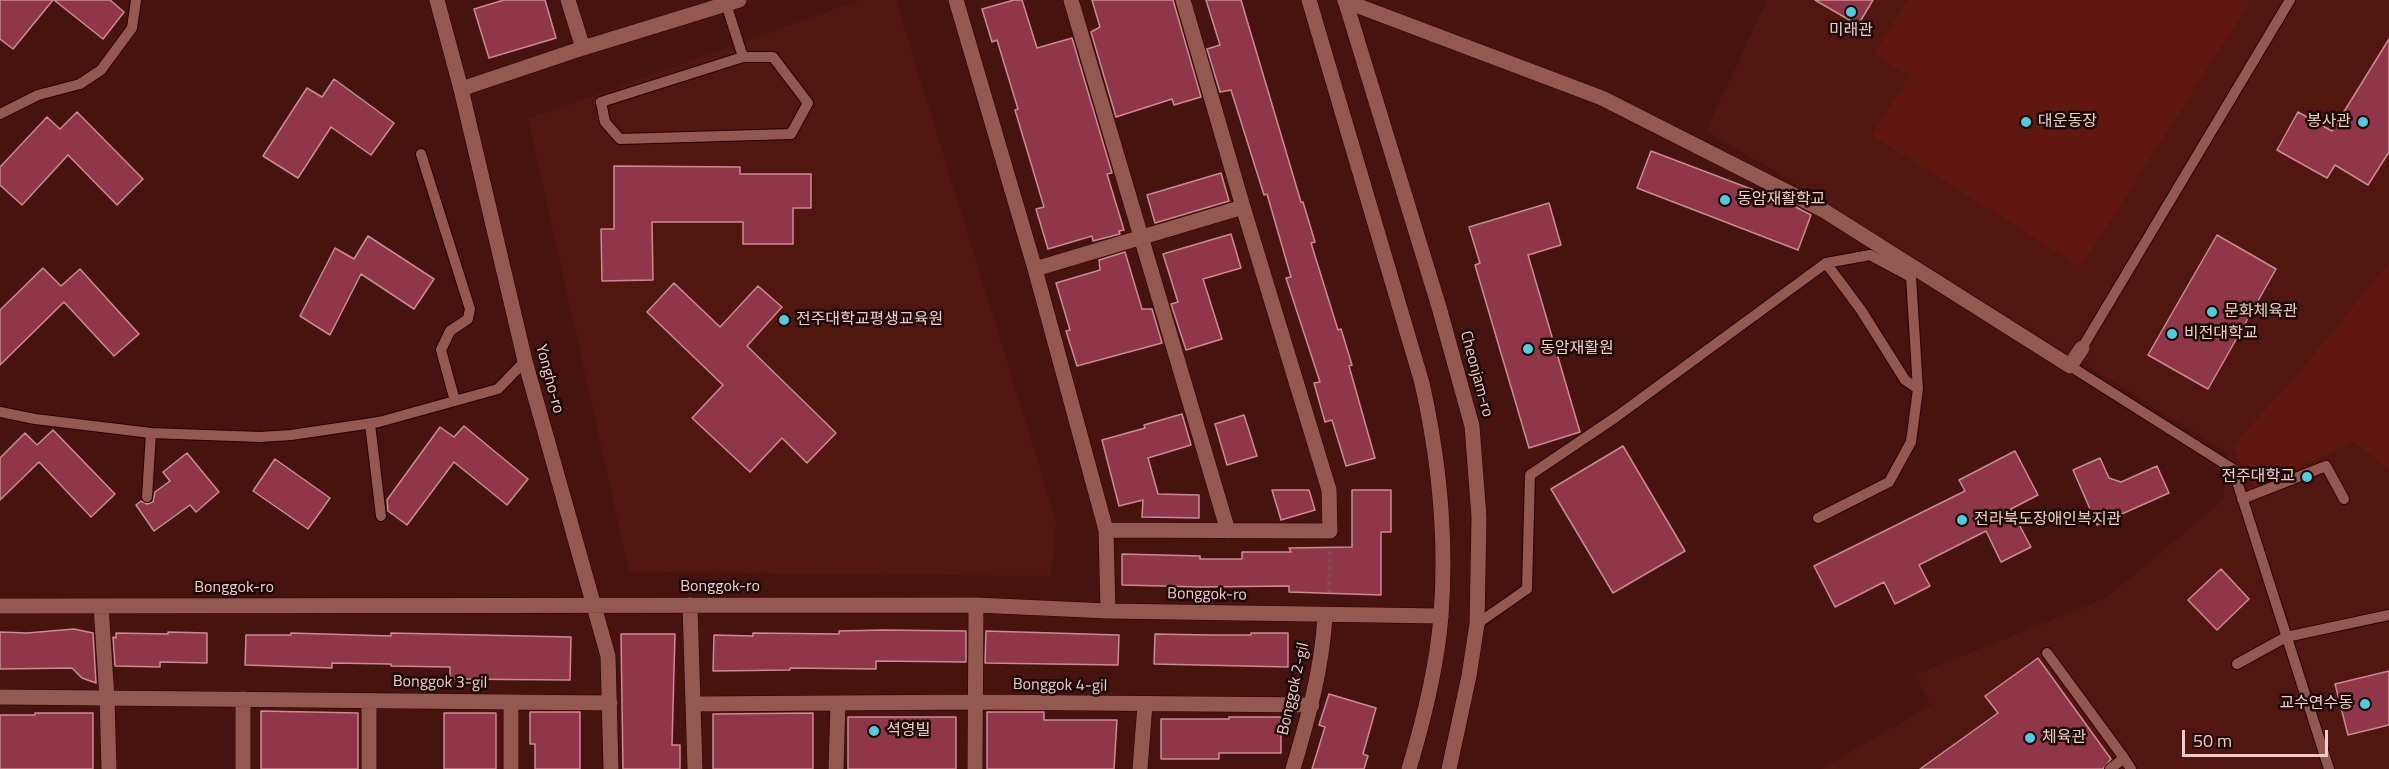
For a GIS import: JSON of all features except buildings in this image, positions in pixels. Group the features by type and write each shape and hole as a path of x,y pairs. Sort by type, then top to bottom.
{"street":[{"name":"Yongho-ro","path":"437,0 461,89 525,361 608,656 611,769"},
{"path":"568,0 583,48"},
{"path":"956,0 1035,269 1106,530 1108,611"},
{"path":"1071,0 1228,531"},
{"path":"1106,530 1330,531 1329,490 1183,0"},
{"path":"1309,0 1422,383 1432,427 1442,524 1441,616 1430,690 1409,769"},
{"path":"1345,0 1602,98 1823,210 1907,269 2070,366 2082,348"},
{"name":"Cheonjam-ro","path":"1345,0 1473,426 1479,517 1477,624 1469,676 1449,769"},
{"path":"461,89 732,2"},
{"path":"1035,269 1243,207"},
{"path":"690,605 695,769"},
{"path":"975,769 976,605"},
{"name":"Bonggok-ro","path":"0,606 976,605 1108,611 1441,616"},
{"path":"101,606 109,769"},
{"name":"Bonggok 2-gil","path":"1293,769 1323,652 1325,616"},
{"name":"Bonggok 3-gil","path":"0,697 610,703"},
{"path":"243,699 243,769"},
{"path":"369,701 369,769"},
{"path":"511,702 511,769"},
{"name":"Bonggok 4-gil","path":"694,704 975,702 1311,705"},
{"path":"836,769 838,703"},
{"path":"1140,769 1145,705"}],"lane":[{"path":"0,113 38,95 80,84 100,70 132,28 136,0"},
{"path":"2082,348 2290,0"},
{"path":"732,2 743,57"},
{"path":"743,57 773,57 808,103 791,134 620,139 605,122 601,102 743,57"},
{"path":"421,154 470,309 468,319 450,331 441,350 455,401"},
{"path":"1477,624 1527,589 1530,475 1616,417 1826,263 1870,255 1907,269 1911,277 1918,388 1911,442 1889,482 1818,518"},
{"path":"1826,263 1861,310 1905,380 1918,388"},
{"path":"0,412 4,415 151,433 260,437 339,430 370,424 498,389 525,361"},
{"path":"2070,366 2233,469 2329,769"},
{"path":"370,424 381,516"},
{"path":"147,497 151,433"},
{"path":"2242,499 2326,466 2344,499"},
{"path":"2237,664 2286,638 2389,615"},
{"path":"2047,653 2131,769"},
{"path":"2110,769 2124,758"}],"path":[{"path":"1329,592 1330,531"}],"shaded area":[{"name":"전주대학교평생교육원","path":"860,0 896,0 1056,521 1051,576 629,572 528,119"},
{"name":"비전대학교","path":"1767,0 2389,0 2389,769 1821,769 1931,705 1915,675 2106,598 2223,500 2227,453 1789,180 1706,131"},
{"name":"대운동장","path":"1908,0 2251,0 2081,267 1872,135 1909,76 1874,54"},
{"path":"2389,263 2389,469 2354,442 2255,488 2232,446 2287,387"}],"place":[{"name":"미래관","path":"1851,12"},
{"name":"대운동장","path":"2026,122"},
{"name":"봉사관","path":"2363,122"},
{"name":"동암재활학교","path":"1725,200"},
{"name":"문화체육관","path":"2212,312"},
{"name":"전주대학교평생교육원","path":"784,320"},
{"name":"비전대학교","path":"2172,334"},
{"name":"동암재활원","path":"1528,349"},
{"name":"전주대학교","path":"2307,477"},
{"name":"전라북도장애인복지관","path":"1962,520"},
{"name":"교수연수동","path":"2365,704"},
{"name":"셕영빌","path":"874,731"},
{"name":"체육관","path":"2030,738"}]}
